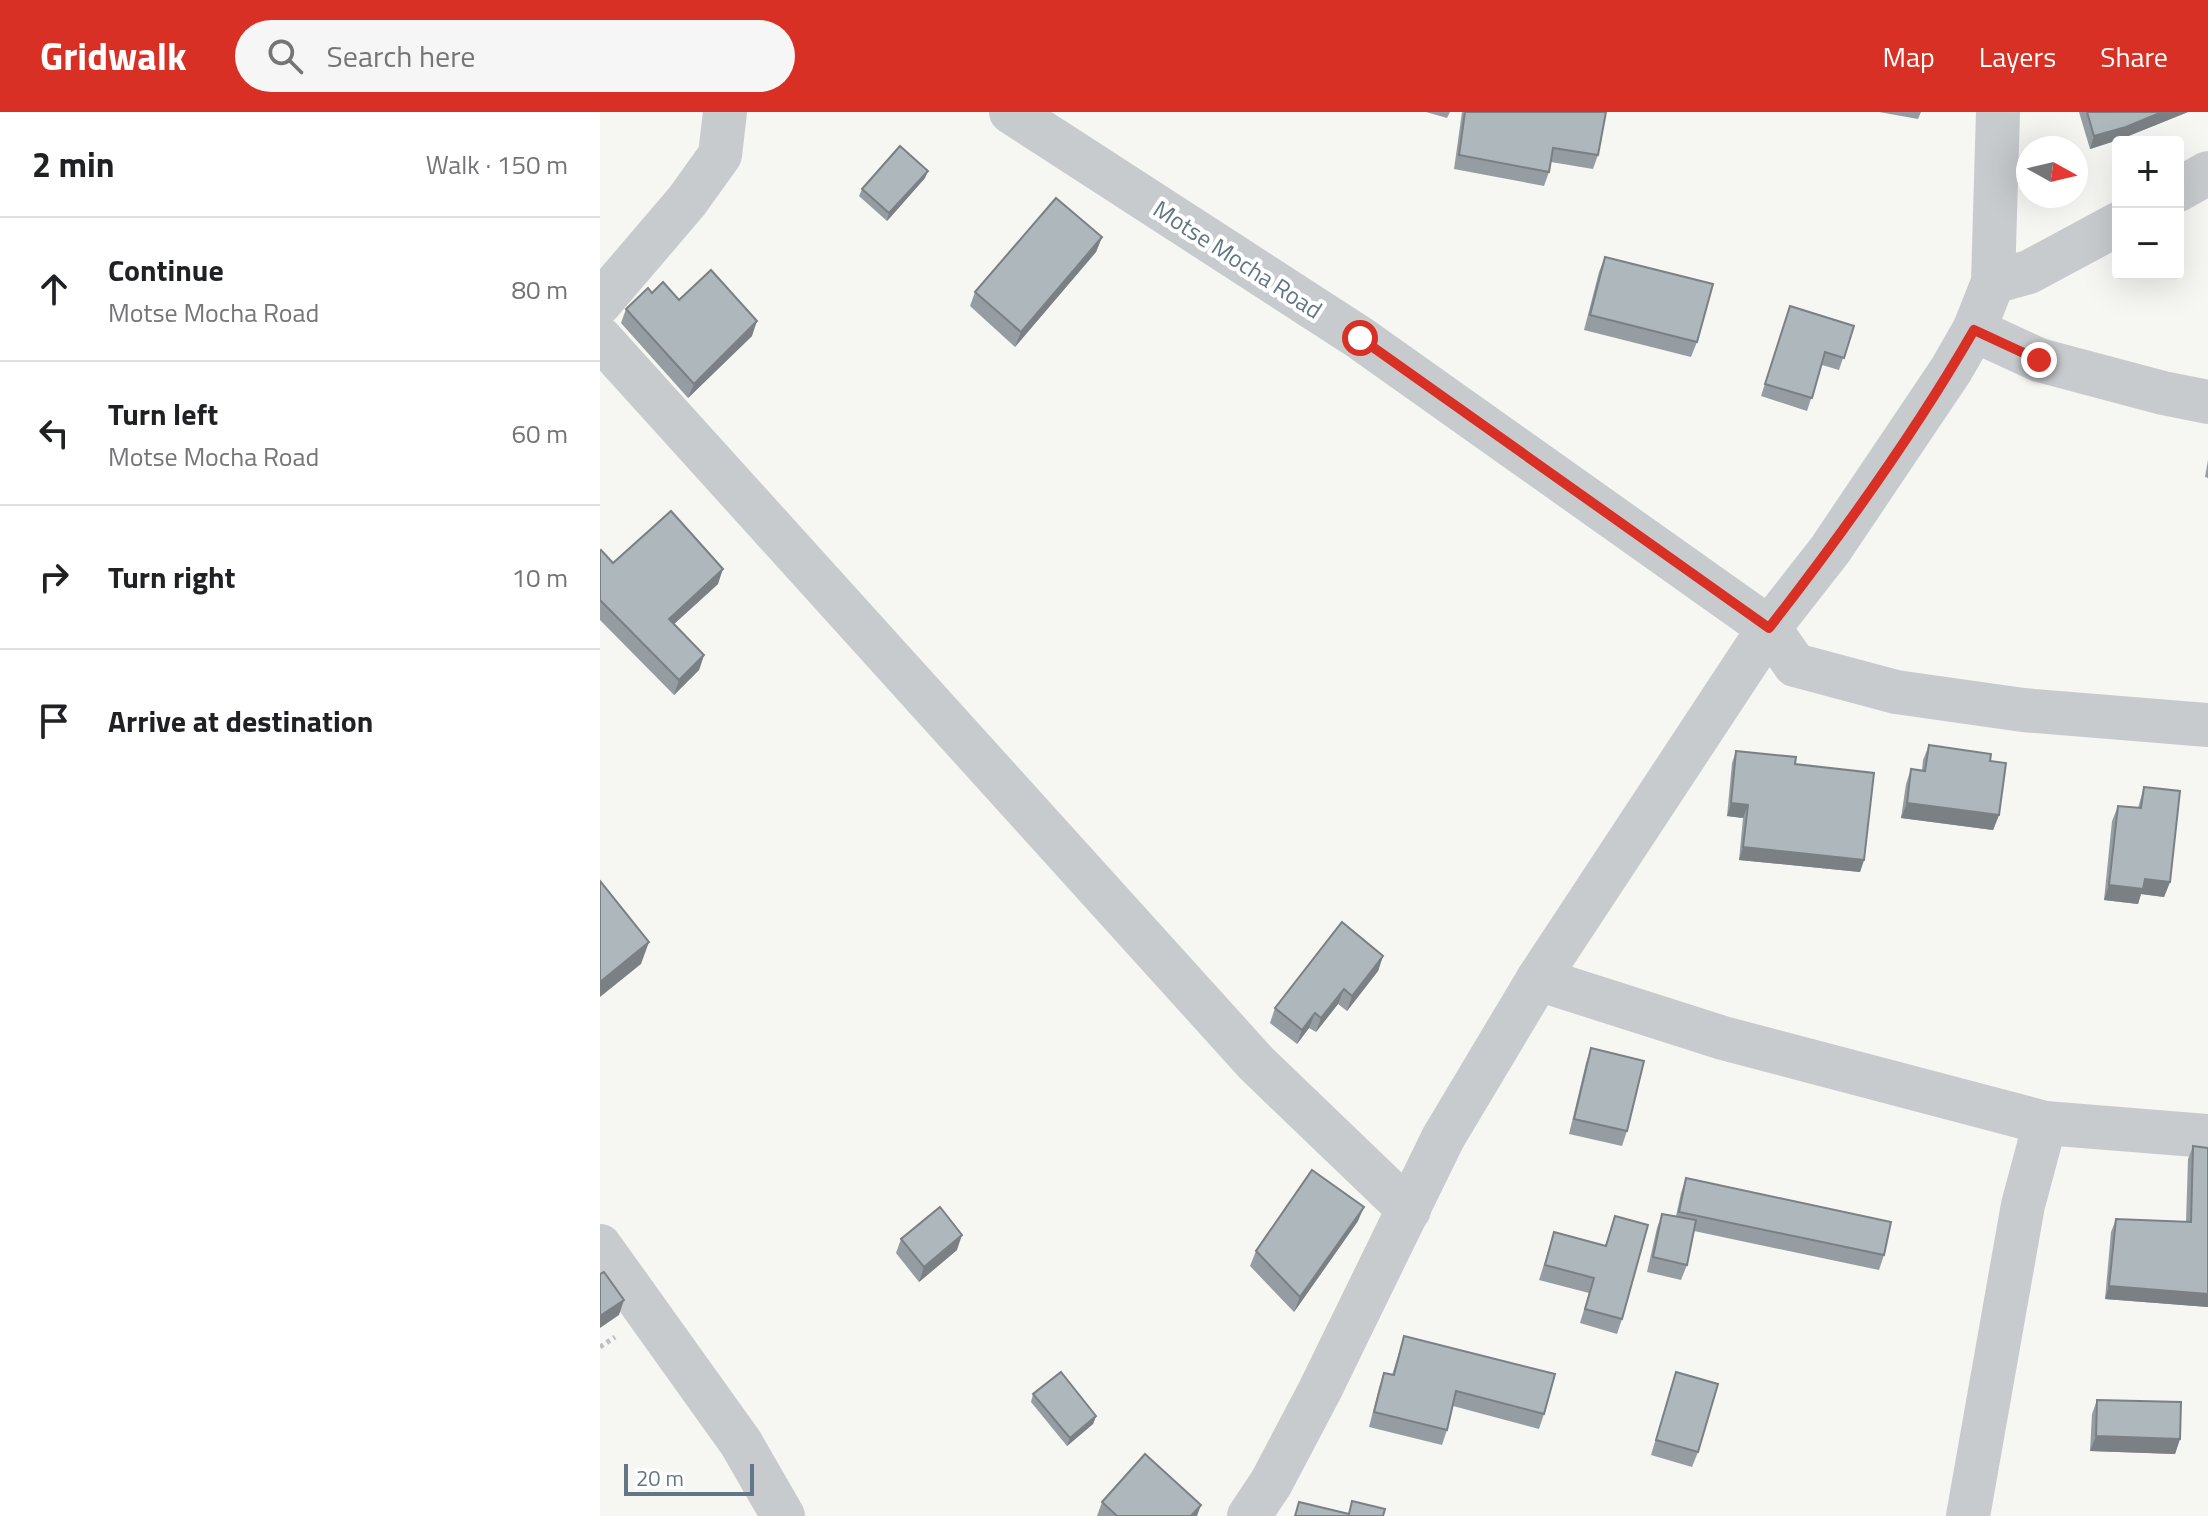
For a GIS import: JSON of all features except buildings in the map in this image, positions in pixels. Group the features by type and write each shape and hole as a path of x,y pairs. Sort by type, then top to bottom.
{"street":[{"path":"600,303 687,201 720,155 725,112"},
{"name":"Motse Mocha Road","path":"1011,112 1360,338 1769,628 1795,665 1896,692 2023,710 2208,725"},
{"path":"1249,1516 1271,1483 1320,1390 1443,1138 1538,979 1769,628 1830,550 1951,370 1974,330 1993,282 1998,112"},
{"path":"2184,187 2208,173"},
{"path":"1993,282 2029,272 2112,227"},
{"path":"1974,330 2039,360 2208,402"},
{"path":"600,338 1256,1063 1409,1210"},
{"path":"1538,979 1723,1038 2045,1123 2208,1136"},
{"path":"1968,1516 2023,1205 2045,1123"},
{"path":"600,1246 741,1443 783,1516"}],"route":[{"path":"1360,338 1769,628 1830,550 1951,370 1974,330 2039,360"}]}
